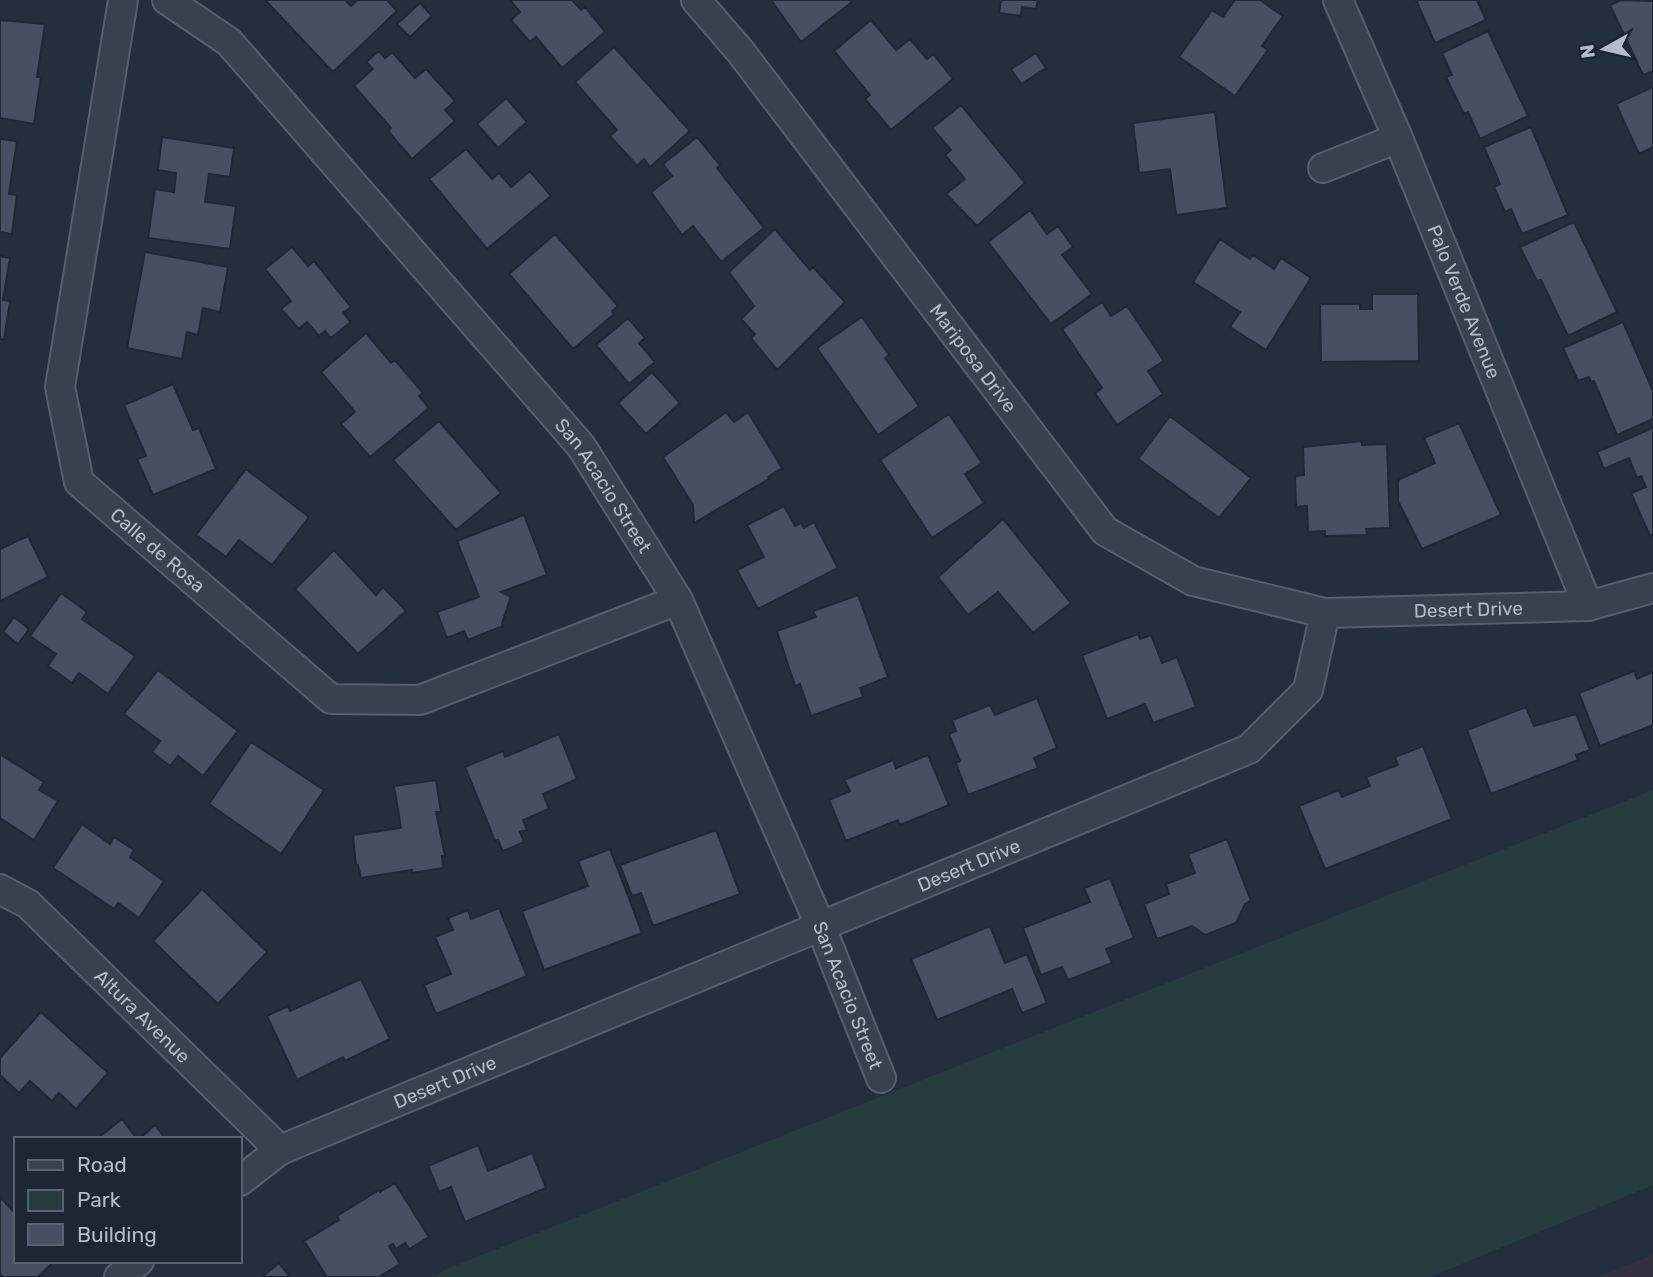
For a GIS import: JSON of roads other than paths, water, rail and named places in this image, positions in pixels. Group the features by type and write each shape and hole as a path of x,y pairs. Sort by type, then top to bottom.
{"street":[{"name":"Calle de Rosa","path":"122,0 60,387 79,482 331,699 420,700 678,600"},
{"name":"San Acacio Street","path":"167,0 229,42 581,446 678,600 820,925 881,1077"},
{"name":"Mariposa Drive","path":"696,0 740,51 1105,531 1193,581 1325,613"},
{"name":"Palo Verde Avenue","path":"1338,0 1398,138 1588,606"},
{"path":"1323,168 1398,138"},
{"name":"Desert Drive","path":"242,1179 279,1150 1249,749 1308,690 1325,613 1588,606 1653,588"},
{"name":"Altura Avenue","path":"0,889 28,904 279,1150"},
{"path":"119,1277 136,1263"}]}
